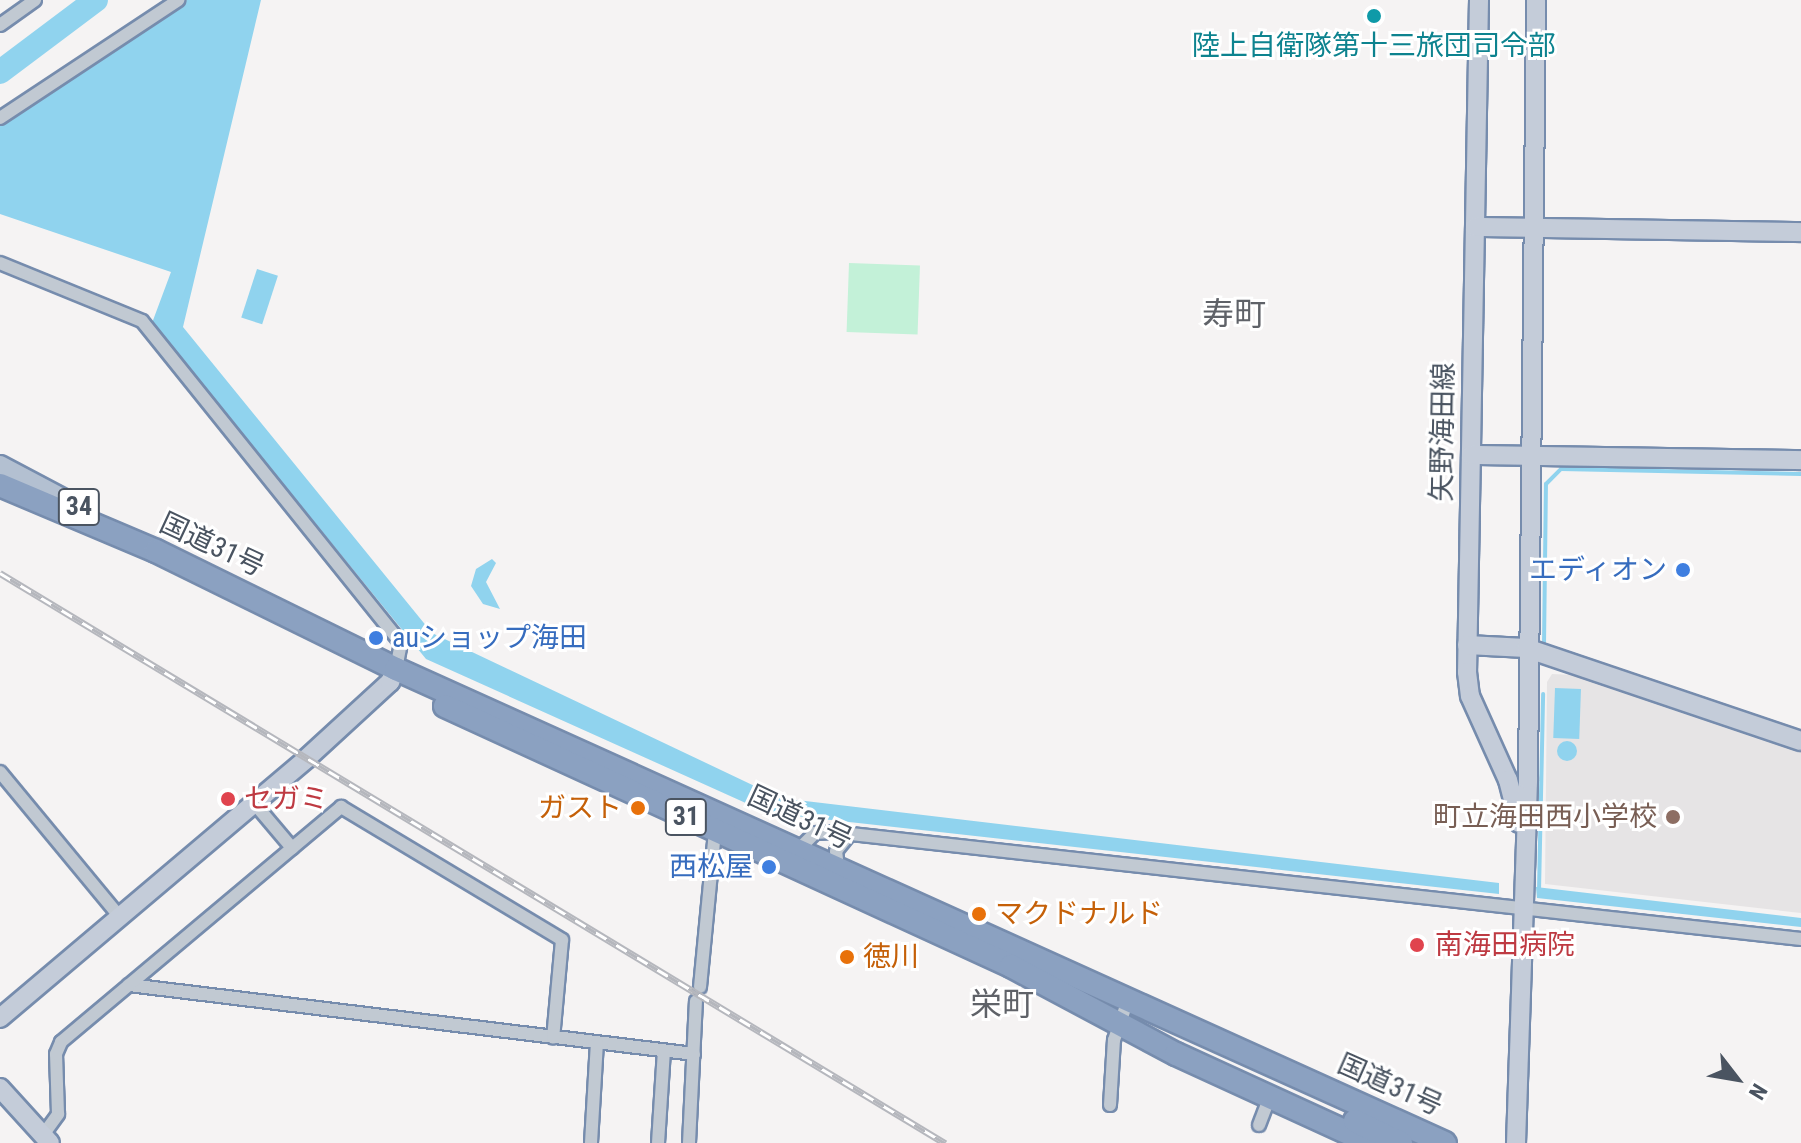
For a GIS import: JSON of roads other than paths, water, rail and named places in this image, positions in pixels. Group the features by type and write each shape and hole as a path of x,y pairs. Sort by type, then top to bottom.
{"highway":[{"name":"国道31号","path":"0,485 156,551 393,675 715,830 838,869 1122,1013 1270,1097 1370,1143"},
{"name":"国道31号","path":"0,498 158,566 793,857 1011,966 1445,1143"},
{"path":"1122,1013 1401,1143"}],"main road":[{"name":"矢野海田線","path":"1479,0 1467,645 1470,696 1512,791 1523,855"},
{"name":"矢野海田線","path":"1516,1143 1521,908 1528,780 1526,648 1536,0"},
{"path":"1475,227 1801,232"},
{"path":"1471,455 1801,460"},
{"name":"34","path":"0,466 156,551"},
{"path":"1467,645 1526,648 1801,741"},
{"path":"0,1018 254,803 393,675"},
{"path":"0,1088 46,1139"}],"street":[{"path":"0,25 22,4 35,0"},
{"path":"0,118 178,0"},
{"path":"0,263 142,321 401,643 393,675"},
{"path":"0,772 120,917"},
{"path":"254,803 292,848"},
{"path":"46,1139 58,1114 56,1054 61,1042 341,807 562,940 553,1038"},
{"path":"700,987 715,830"},
{"path":"793,857 815,833 850,834 1801,939"},
{"path":"838,869 836,851 850,834"},
{"path":"129,985 694,1054"},
{"path":"689,1143 696,1001"},
{"path":"1110,1105 1122,1013"},
{"path":"591,1143 597,1043"},
{"path":"658,1143 664,1051"},
{"path":"1259,1125 1270,1097"}],"water":[{"path":"187,0 261,0 183,327 432,633 780,798 1499,883 1499,894 768,813 426,659 152,323 171,272 0,214 0,125"},
{"path":"257,269 278,276 262,324 241,318"},
{"path":"492,559 496,563 486,582 500,609 483,604 471,586 476,569"},
{"path":"1555,688 1581,689 1579,739 1553,738"},
{"path":"1563,741 1571,741 1577,751 1571,761 1563,761 1557,755 1557,747"},
{"path":"1536,887 1801,918 1801,927 1537,898"}],"waterway":[{"path":"0,72 96,0"},
{"path":"1544,645 1546,484 1561,469 1801,474"},
{"path":"1539,891 1543,694"}],"railway":[{"path":"0,573 945,1143"}],"place":[{"name":"陸上自衛隊第十三旅団司令部","path":"1374,16"},
{"name":"エディオン","path":"1683,570"},
{"name":"auショップ海田","path":"376,638"},
{"name":"セガミ","path":"228,799"},
{"name":"ガスト","path":"638,808"},
{"name":"町立海田西小学校","path":"1673,817"},
{"name":"西松屋","path":"769,867"},
{"name":"マクドナルド","path":"979,914"},
{"name":"南海田病院","path":"1417,945"},
{"name":"徳川","path":"847,957"}],"district":[{"name":"寿町","path":"1234,314"},
{"name":"栄町","path":"1002,1004"}]}
